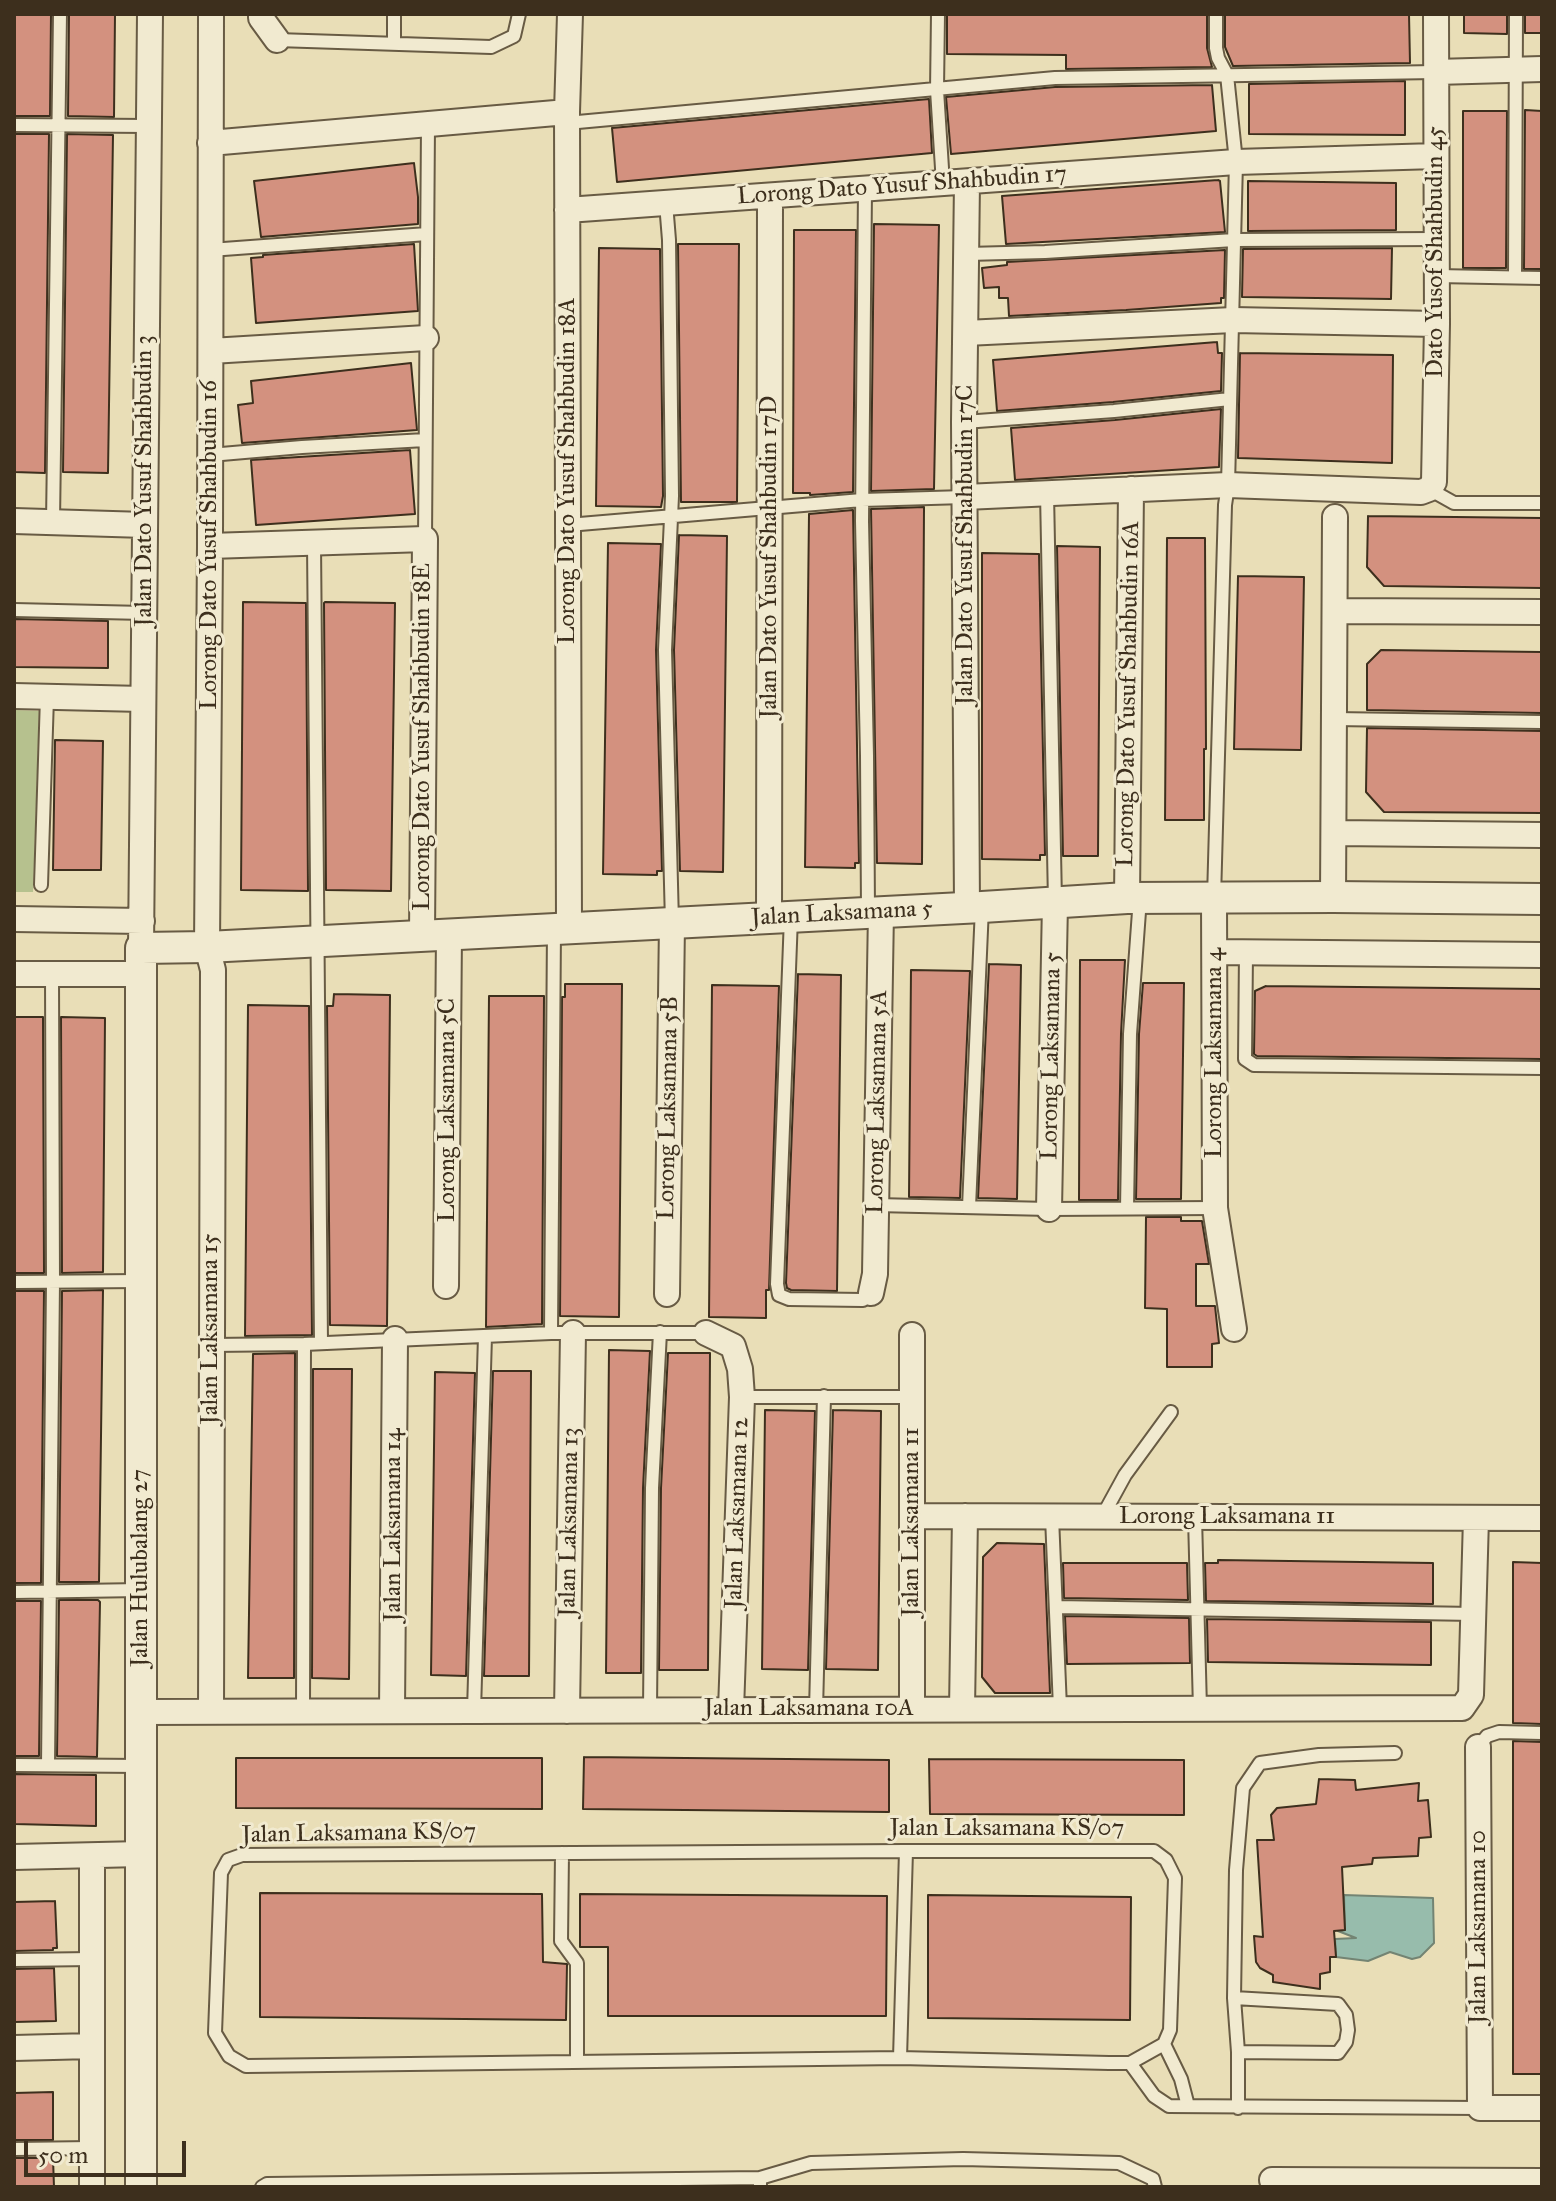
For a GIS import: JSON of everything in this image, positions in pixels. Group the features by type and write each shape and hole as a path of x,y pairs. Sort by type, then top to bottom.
{"street":[{"name":"Jalan Dato Yusuf Shahbudin 3","path":"142,948 150,14"},
{"name":"Lorong Dato Yusuf Shahbudin 16","path":"207,947 211,14"},
{"path":"261,14 277,40"},
{"name":"Lorong Dato Yusuf Shahbudin 18A","path":"561,928 568,525 567,118 570,14"},
{"name":"Dato Yusof Shahbudin 45","path":"1429,489 1434,482 1437,324 1436,14"},
{"path":"1436,72 1542,69"},
{"path":"210,143 428,124 567,118"},
{"name":"Lorong Dato Yusuf Shahbudin 17","path":"567,210 1236,162 1436,156"},
{"name":"Jalan Dato Yusuf Shahbudin 17C","path":"955,183 967,254 964,422 974,908"},
{"name":"Jalan Dato Yusuf Shahbudin 17D","path":"770,196 770,509 780,918"},
{"path":"966,333 1233,320 1437,324"},
{"path":"211,351 426,338"},
{"path":"965,497 1228,485 1421,492 1429,489"},
{"name":"Lorong Dato Yusuf Shahbudin 16A","path":"1131,489 1134,898"},
{"path":"1333,897 1335,517"},
{"path":"14,521 145,525"},
{"path":"210,546 425,539"},
{"name":"Lorong Dato Yusuf Shahbudin 18E","path":"425,539 436,934"},
{"path":"1335,611 1542,612"},
{"path":"14,696 143,699"},
{"path":"1334,833 1542,835"},
{"name":"Jalan Laksamana 5","path":"142,948 1134,898 1542,899"},
{"name":"Lorong Laksamana 4","path":"1214,898 1215,1208 1234,1329"},
{"name":"Lorong Laksamana 5","path":"1049,1209 1055,903"},
{"name":"Lorong Laksamana 5A","path":"871,1293 875,1274 876,1205 875,912"},
{"path":"14,919 142,948"},
{"name":"Lorong Laksamana 5B","path":"667,1294 672,923"},
{"name":"Lorong Laksamana 5C","path":"436,934 446,1286"},
{"name":"Jalan Laksamana 15","path":"207,947 213,970 211,1712"},
{"path":"14,974 52,974 142,948"},
{"name":"Jalan Hulubalang 27","path":"141,2187 142,948"},
{"path":"1215,952 1542,955"},
{"name":"Jalan Laksamana 13","path":"562,1333 567,1711"},
{"name":"Jalan Laksamana 12","path":"706,1333 733,1346 740,1369 742,1397 731,1710"},
{"name":"Jalan Laksamana 11","path":"912,1335 912,1709"},
{"name":"Jalan Laksamana 14","path":"392,1711 395,1339"},
{"name":"Lorong Laksamana 11","path":"912,1516 1542,1518"},
{"path":"962,1709 965,1516"},
{"path":"1474,1614 1476,1518"},
{"name":"Jalan Laksamana 10A","path":"141,1712 1462,1708 1471,1695 1474,1614"},
{"name":"Jalan Laksamana 10","path":"1478,1747 1480,2108"},
{"path":"14,1857 141,1854"},
{"path":"92,1856 92,2187"},
{"path":"14,2048 92,2046"},
{"path":"1480,2108 1542,2108"},
{"path":"1272,2180 1418,2184 1542,2181"}],"lane":[{"path":"53,522 60,14"},
{"path":"394,14 394,44"},
{"path":"277,40 491,47 514,36 519,14"},
{"path":"938,14 937,90 955,183"},
{"path":"1214,898 1236,162 1227,75 1216,48 1216,14"},
{"path":"1515,277 1516,14"},
{"path":"567,118 1055,78 1436,72"},
{"path":"425,539 428,124"},
{"path":"14,125 148,126"},
{"path":"865,189 862,500 875,912"},
{"path":"666,203 672,496 665,650 672,923"},
{"path":"210,250 427,234"},
{"path":"967,254 1234,240 1437,239"},
{"path":"1437,276 1542,278"},
{"path":"964,422 1230,399"},
{"path":"210,455 425,440"},
{"path":"1429,489 1454,503 1542,503"},
{"path":"1047,493 1055,903"},
{"path":"568,525 862,500 965,497"},
{"path":"314,543 321,1343"},
{"path":"14,610 144,613"},
{"path":"41,885 47,697"},
{"path":"1334,719 1542,722"},
{"path":"1127,1208 1134,898"},
{"path":"969,1207 974,908"},
{"path":"780,918 779,1295 789,1299 863,1300 871,1293"},
{"path":"561,928 562,1333"},
{"path":"1246,952 1245,1059 1254,1065 1542,1068"},
{"path":"48,1765 53,1282 52,974"},
{"path":"876,1205 1049,1209 1215,1208"},
{"path":"14,1282 141,1281"},
{"path":"650,1710 652,1488 660,1332"},
{"path":"211,1345 562,1333 706,1333"},
{"path":"474,1711 485,1336"},
{"path":"303,1712 304,1344"},
{"path":"816,1710 824,1396"},
{"path":"742,1397 913,1397"},
{"path":"1102,1517 1125,1475 1171,1412"},
{"path":"1052,1517 1060,1708"},
{"path":"1195,1517 1200,1709"},
{"path":"14,1592 141,1590"},
{"path":"1056,1607 1474,1614"},
{"path":"1478,1747 1487,1736 1499,1732 1542,1733"},
{"path":"1238,2108 1234,1998 1236,1870 1243,1788 1260,1763 1319,1755 1395,1753"},
{"path":"14,1765 141,1766"},
{"path":"900,2058 906,1851"},
{"name":"Jalan Laksamana KS/07","path":"1130,2063 900,2058 246,2066 229,2056 215,2033 221,1873 228,1860 242,1855 1154,1851 1166,1860 1175,1878 1170,2030 1164,2044"},
{"path":"562,1853 561,1941 577,1963 577,2060"},
{"path":"14,1960 92,1959"},
{"path":"1234,1998 1338,2004 1346,2015 1348,2030 1346,2042 1338,2053 1238,2052"},
{"path":"1194,2106 1164,2044 1130,2063 1154,2096 1169,2106 1480,2108"},
{"path":"14,2149 92,2148"},
{"path":"262,2187 267,2184 760,2182 811,2163 963,2159 1119,2163 1153,2179 1155,2187"}],"green space":[{"path":"14,710 39,711 33,892 14,892"}],"shaded area":[{"path":"1344,1895 1433,1898 1434,1943 1420,1957 1412,1959 1390,1952 1368,1961 1336,1957 1335,1939 1356,1938 1338,1931 1345,1930"}],"building":[{"path":"14,14 51,14 50,116 14,116"},
{"path":"69,14 115,14 114,117 68,116"},
{"path":"947,14 1207,14 1207,48 1212,67 1066,69 1066,55 947,54"},
{"path":"1225,14 1409,14 1410,63 1233,66 1225,47"},
{"path":"1464,14 1507,14 1507,34 1464,33"},
{"path":"1525,14 1542,14 1542,33 1525,33"},
{"path":"1405,81 1405,135 1249,134 1249,84"},
{"path":"1212,85 1216,131 951,154 946,97 1055,87"},
{"path":"929,99 932,153 617,182 612,128"},
{"path":"1525,110 1542,111 1542,269 1524,269"},
{"path":"1463,111 1507,111 1506,268 1463,268"},
{"path":"14,134 49,134 45,473 14,472"},
{"path":"67,134 113,135 108,473 63,472"},
{"path":"414,163 418,224 261,237 254,181"},
{"path":"1218,180 1225,232 1006,244 1002,196"},
{"path":"1248,181 1396,183 1396,230 1248,231"},
{"path":"874,224 939,225 934,489 871,491"},
{"path":"794,230 856,230 853,492 793,493"},
{"path":"414,244 418,311 256,323 251,258"},
{"path":"678,244 739,244 737,502 681,502"},
{"path":"599,248 660,249 661,507 596,506"},
{"path":"1392,248 1391,299 1242,297 1243,249"},
{"path":"1225,250 1224,298 1221,298 1221,303 1009,316 1008,298 999,298 999,287 984,288 982,268 1007,265 1007,262"},
{"path":"1217,342 1218,353 1222,353 1221,391 997,411 993,360"},
{"path":"1240,353 1393,355 1392,463 1238,458"},
{"path":"411,363 417,430 242,443 238,405 253,403 251,381"},
{"path":"1221,409 1219,467 1015,480 1011,428"},
{"path":"410,450 415,514 256,525 251,460"},
{"path":"924,507 922,864 877,863 871,509"},
{"path":"853,510 859,863 855,863 855,868 805,867 809,514"},
{"path":"1368,516 1542,518 1542,588 1384,586 1367,567"},
{"path":"679,535 727,536 723,872 680,871 674,650"},
{"path":"1167,538 1205,538 1204,820 1165,820"},
{"path":"608,543 661,544 656,650 662,871 657,871 657,875 603,874"},
{"path":"1057,546 1100,547 1098,856 1063,856"},
{"path":"982,553 1039,554 1045,855 1040,855 1040,860 982,859"},
{"path":"1238,576 1304,577 1301,750 1234,749"},
{"path":"243,602 306,603 308,891 241,890"},
{"path":"325,602 395,603 391,891 326,890"},
{"path":"14,619 108,621 108,668 14,667"},
{"path":"1381,650 1542,652 1542,713 1367,710 1367,664"},
{"path":"1367,728 1542,731 1542,813 1384,812 1366,792"},
{"path":"55,740 103,741 101,870 53,870"},
{"path":"1080,960 1125,960 1118,1200 1079,1200"},
{"path":"989,964 1021,965 1017,1199 978,1198"},
{"path":"911,970 970,971 960,1198 909,1197"},
{"path":"798,974 841,975 837,1291 791,1290 786,1283"},
{"path":"1143,983 1184,983 1181,1199 1136,1199"},
{"path":"565,984 622,984 619,1317 560,1316 562,997 565,997"},
{"path":"712,985 779,986 766,1318 709,1317"},
{"path":"1266,986 1542,989 1542,1059 1257,1056 1254,1054 1255,991"},
{"path":"334,994 390,995 387,1326 330,1325 327,1006 333,1006"},
{"path":"489,996 544,996 542,1324 486,1327"},
{"path":"248,1005 309,1006 312,1335 245,1336"},
{"path":"14,1017 43,1017 44,1273 14,1273"},
{"path":"61,1017 105,1018 103,1272 62,1273"},
{"path":"1146,1217 1181,1217 1181,1221 1202,1221 1209,1264 1196,1264 1196,1306 1215,1306 1219,1343 1212,1344 1212,1367 1167,1367 1167,1309 1145,1308"},
{"path":"103,1290 99,1582 59,1582 62,1291"},
{"path":"14,1291 44,1291 41,1583 14,1583"},
{"path":"609,1350 650,1351 643,1488 641,1673 606,1673"},
{"path":"295,1353 294,1678 248,1678 253,1354"},
{"path":"668,1353 710,1353 708,1670 659,1670 661,1488"},
{"path":"313,1369 352,1369 349,1679 312,1678"},
{"path":"493,1371 531,1371 529,1676 484,1676"},
{"path":"435,1372 475,1373 466,1676 431,1675"},
{"path":"765,1410 815,1411 808,1670 762,1669"},
{"path":"833,1410 881,1411 878,1670 826,1669"},
{"path":"997,1543 1044,1544 1050,1693 995,1693 982,1677 983,1557"},
{"path":"1218,1560 1433,1563 1433,1604 1206,1601 1205,1563 1218,1563"},
{"path":"1513,1562 1542,1563 1542,1724 1513,1723"},
{"path":"1063,1563 1187,1563 1188,1600 1064,1598"},
{"path":"59,1600 100,1602 97,1757 57,1756"},
{"path":"14,1601 41,1601 39,1756 14,1756"},
{"path":"1065,1616 1189,1618 1190,1663 1067,1664"},
{"path":"1207,1619 1431,1622 1431,1665 1208,1662"},
{"path":"1513,1741 1542,1742 1542,2074 1513,2074"},
{"path":"584,1757 889,1760 889,1812 583,1809"},
{"path":"236,1758 542,1758 542,1809 236,1808"},
{"path":"929,1759 1184,1760 1184,1815 930,1814"},
{"path":"14,1774 96,1775 96,1826 14,1824"},
{"path":"1319,1779 1355,1780 1356,1790 1419,1783 1418,1801 1428,1800 1431,1837 1419,1838 1418,1856 1373,1858 1372,1864 1342,1867 1345,1930 1334,1931 1336,1957 1330,1957 1330,1972 1320,1974 1320,1989 1273,1982 1273,1975 1256,1962 1254,1936 1263,1937 1257,1840 1274,1840 1271,1815 1277,1808 1316,1804"},
{"path":"260,1893 542,1894 543,1962 567,1964 566,2020 260,2017"},
{"path":"580,1894 887,1896 886,2016 608,2016 608,1947 580,1947"},
{"path":"928,1895 1131,1897 1130,2020 928,2018"},
{"path":"55,1901 57,1948 14,1951 14,1902"},
{"path":"54,1968 56,2021 14,2022 14,1969"},
{"path":"53,2092 53,2140 14,2140 14,2093"},
{"path":"14,2158 53,2158 54,2187 14,2187"}]}
